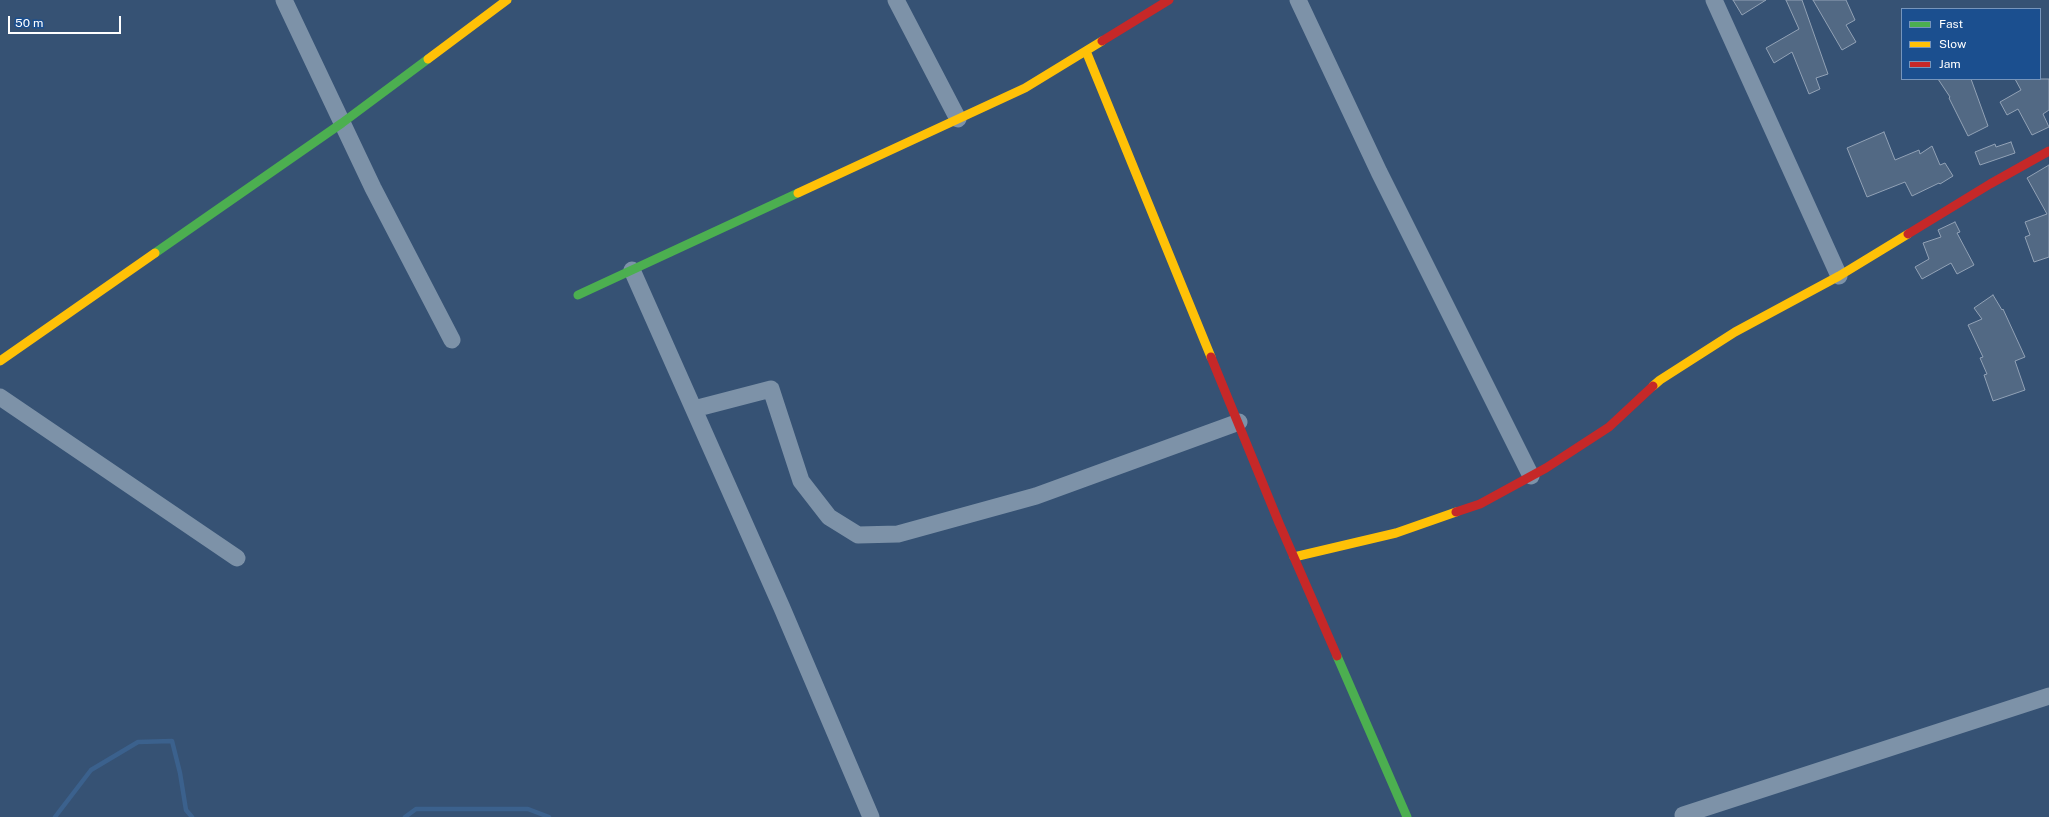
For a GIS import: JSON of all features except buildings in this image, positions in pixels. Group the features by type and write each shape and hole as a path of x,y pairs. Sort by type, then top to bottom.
{"street":[{"path":"284,0 373,188 452,340"},
{"path":"0,361 342,123 507,0"},
{"path":"896,0 958,119"},
{"path":"578,295 1025,88 1169,0"},
{"path":"1298,0 1379,172 1532,476"},
{"path":"1714,0 1839,276"},
{"path":"1086,51 1294,557 1407,817"},
{"path":"1294,557 1396,533 1480,504 1532,476 1609,427 1660,380 1735,332 1839,276 1990,184 2049,150"},
{"path":"632,270 786,615 871,817"},
{"path":"694,409 771,389 801,481 828,517 858,535 898,534 1036,496 1239,422"},
{"path":"0,397 237,558"},
{"path":"1683,814 2049,696"}],"waterway":[{"path":"55,817 91,770 138,742 172,741 180,773 186,810 192,817"},
{"path":"405,817 416,809 528,809 549,817"}],"traffic: fast":[{"path":"155,253 342,123 428,59"},
{"path":"578,295 798,193"},
{"path":"1337,656 1407,817"}],"traffic: slow":[{"path":"428,59 507,0"},
{"path":"798,193 1025,88 1102,41"},
{"path":"1086,51 1211,357"},
{"path":"1653,386 1735,332 1839,276 1908,234"},
{"path":"0,361 155,253"},
{"path":"1294,557 1396,533 1456,512"}],"traffic: jam":[{"path":"1102,41 1169,0"},
{"path":"1908,234 1990,184 2049,151"},
{"path":"1211,357 1279,523 1337,656"},
{"path":"1456,512 1480,504 1546,468 1609,427 1653,386"}]}
